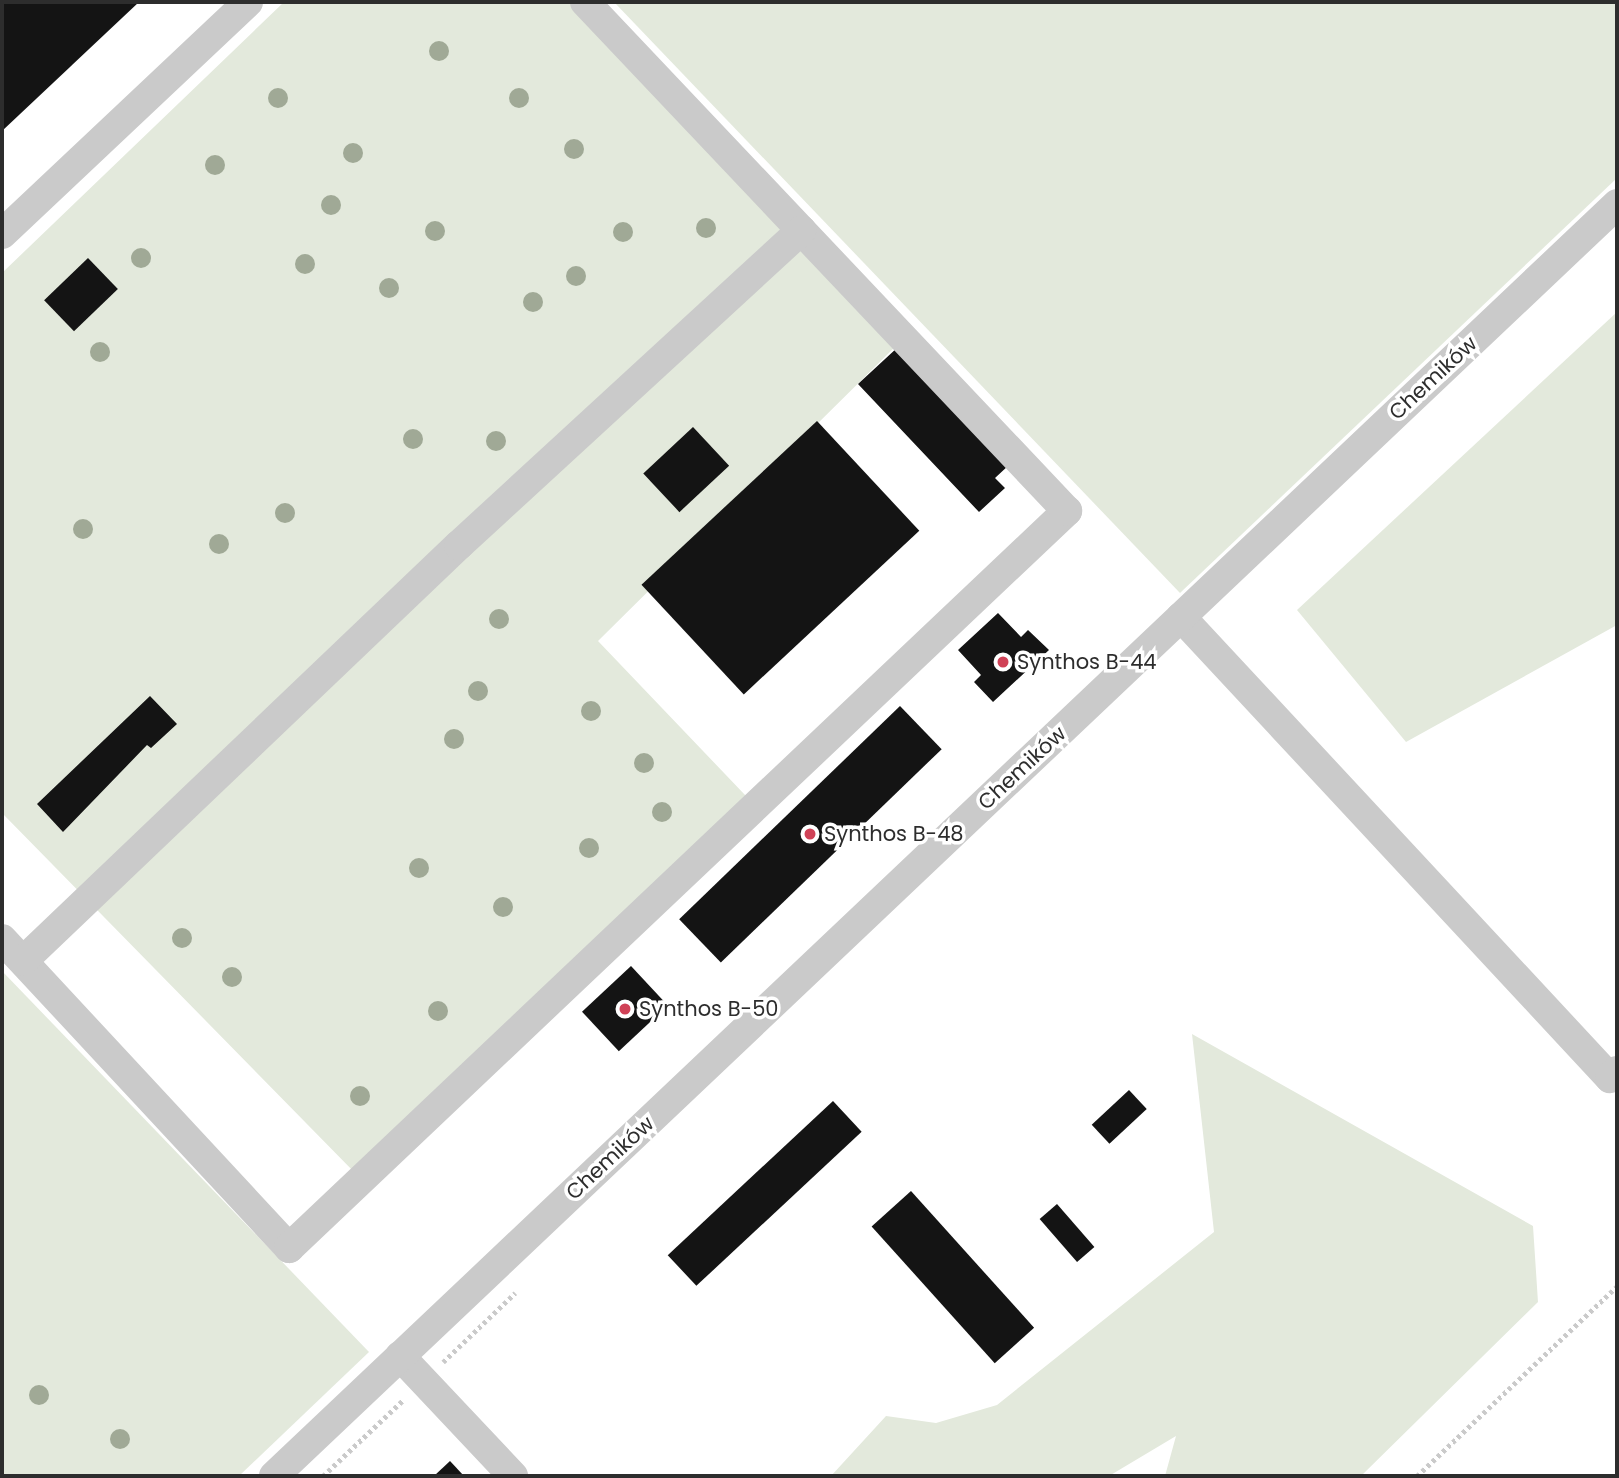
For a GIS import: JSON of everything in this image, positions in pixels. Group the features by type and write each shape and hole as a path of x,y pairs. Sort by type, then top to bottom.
{"lane":[{"path":"2,234 248,2"},
{"path":"2,939 289,1248 1067,511 585,2"},
{"name":"Chemików","path":"274,1476 1617,204"},
{"path":"23,961 469,535 801,229"},
{"path":"1181,617 1610,1078 1617,1071"},
{"path":"400,1356 513,1476"}],"path":[{"path":"1417,1476 1617,1286"}],"shaded area":[{"path":"284,2 579,2 901,341 598,641 746,796 358,1176 2,813 2,273"},
{"path":"614,2 1617,2 1617,178 1180,593"},
{"path":"1617,312 1617,625 1406,742 1297,610"},
{"path":"2,971 369,1352 239,1476 2,1476"},
{"path":"1192,1034 1533,1226 1538,1302 1361,1476 1165,1476 1176,1436 1109,1476 831,1476 886,1416 936,1423 997,1405 1214,1232"}],"building":[{"path":"2,2 139,2 2,131"},
{"path":"88,258 118,289 74,331 44,300"},
{"path":"898,347 1009,465 995,478 1005,488 979,512 858,384"},
{"path":"817,421 919,531 744,694 641,585"},
{"path":"693,427 729,466 679,512 643,473"},
{"name":"Synthos B-44","path":"998,613 1021,637 1028,630 1049,650 993,702 974,682 981,675 958,650"},
{"path":"150,696 177,724 151,748 147,745 63,832 37,804"},
{"name":"Synthos B-48","path":"900,706 942,749 721,962 679,919"},
{"name":"Synthos B-50","path":"631,966 668,1005 619,1051 582,1012"},
{"path":"1129,1090 1147,1109 1109,1144 1092,1125"},
{"path":"833,1101 862,1132 696,1286 668,1255"},
{"path":"911,1191 1034,1328 995,1363 872,1226"},
{"path":"1057,1204 1094,1247 1077,1262 1040,1219"},
{"path":"450,1461 464,1476 434,1476"}],"place":[{"name":"Synthos B-44","path":"1003,662"},
{"name":"Synthos B-48","path":"810,834"},
{"name":"Synthos B-50","path":"625,1009"}]}
